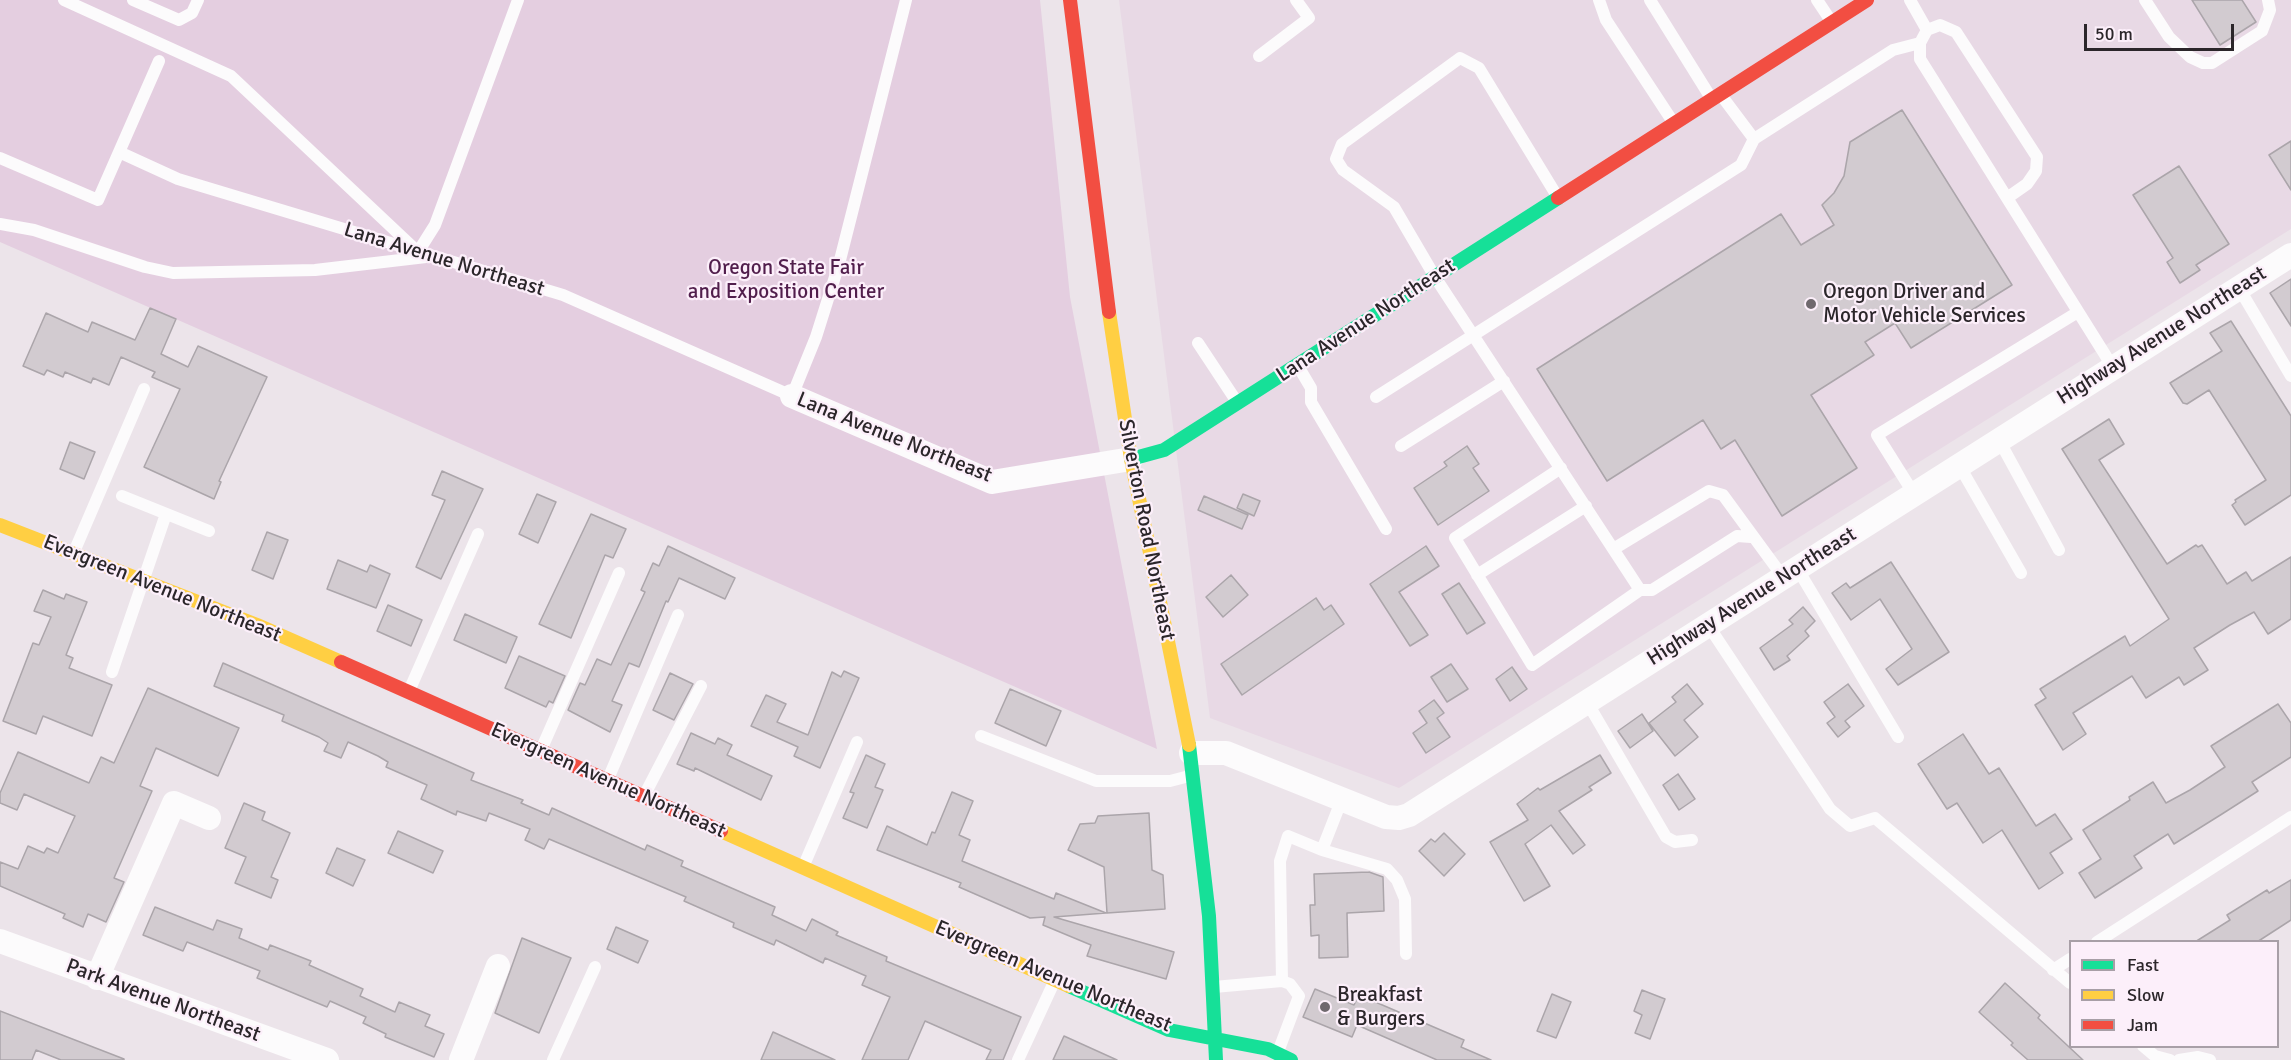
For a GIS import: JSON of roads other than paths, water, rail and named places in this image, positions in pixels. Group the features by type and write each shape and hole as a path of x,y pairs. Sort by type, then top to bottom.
{"street":[{"name":"Silverton Road Northeast","path":"1070,0 1111,332 1131,459 1192,764 1209,916 1216,1060"},
{"name":"Lana Avenue Northeast","path":"792,396 992,482 1158,453 1867,0"},
{"name":"Highway Avenue Northeast","path":"1192,764 1226,753 1386,817 1399,818 1409,815 2291,255"},
{"name":"Evergreen Avenue Northeast","path":"0,525 258,626 1169,1030 1268,1049 1292,1060"},
{"path":"97,978 174,803 209,818"},
{"name":"Park Avenue Northeast","path":"0,941 327,1060"},
{"path":"461,1060 498,966"}],"lane":[{"path":"64,0 231,76 418,252 435,225 518,0"},
{"path":"133,0 179,20 192,13 198,0"},
{"path":"792,396 816,338 839,264 906,0"},
{"path":"1259,56 1309,18 1296,0"},
{"path":"1599,0 1606,20 1674,124"},
{"path":"1650,0 1716,96 1754,139"},
{"path":"1817,0 1832,22"},
{"path":"1910,0 1927,30"},
{"path":"2145,0 2169,38 2190,57 2203,63 2212,63 2262,31 2270,10 2268,0"},
{"path":"2007,198 2027,184 2036,171 2037,157 1956,32 1940,25 1927,30 1920,43 1920,59 2113,368"},
{"path":"1376,397 1741,165 1754,139 1893,50 1920,43"},
{"path":"1558,198 1479,68 1460,57 1342,144 1336,159 1343,170 1394,207 1435,276 1615,548 1640,590"},
{"path":"0,158 98,200 159,61"},
{"name":"Lana Avenue Northeast","path":"119,152 178,179 563,295 792,396"},
{"path":"0,224 34,230 145,267 173,273 315,270 433,256"},
{"path":"2239,288 2291,376"},
{"path":"1914,494 1877,435 2078,312"},
{"path":"1198,343 1238,403"},
{"path":"1297,365 1311,388 1311,402 1386,529"},
{"path":"1401,446 1504,381"},
{"path":"74,553 144,389"},
{"path":"1999,440 2059,550"},
{"path":"1959,465 2021,573"},
{"path":"1561,468 1455,538 1532,665 1640,590 1652,590 1737,536 1751,537"},
{"path":"1615,548 1708,491 1723,495 1751,537 1790,573 1898,737"},
{"path":"122,496 208,531"},
{"path":"1478,574 1586,506"},
{"path":"112,672 166,514"},
{"path":"409,692 478,534"},
{"path":"540,751 619,573"},
{"path":"607,780 678,615"},
{"path":"1708,625 1830,809 1850,826 1875,819 2069,982"},
{"path":"643,797 700,686"},
{"path":"1587,702 1665,837 1675,842 1692,840"},
{"path":"981,736 1096,780 1170,781 1192,764"},
{"path":"803,867 857,742"},
{"path":"1322,850 1342,799"},
{"path":"2100,940 2291,817"},
{"path":"1282,981 1280,861 1288,836 1322,850 1387,869 1397,880 1405,899 1406,954"},
{"path":"2053,970 2069,960"},
{"path":"553,1060 595,967"},
{"path":"1018,1060 1055,979"},
{"path":"1212,987 1282,981 1290,984 1299,996 1278,1054"},
{"path":"2144,1048 2155,1056 2170,1060"},
{"path":"2179,1060 2198,1056 2210,1060"}],"place":[{"name":"Oregon Driver and Motor Vehicle Services","path":"1811,304"},
{"name":"Breakfast & Burgers","path":"1325,1007"}],"park label":[{"name":"Oregon State Fair and Exposition Center","path":"786,280"}]}
